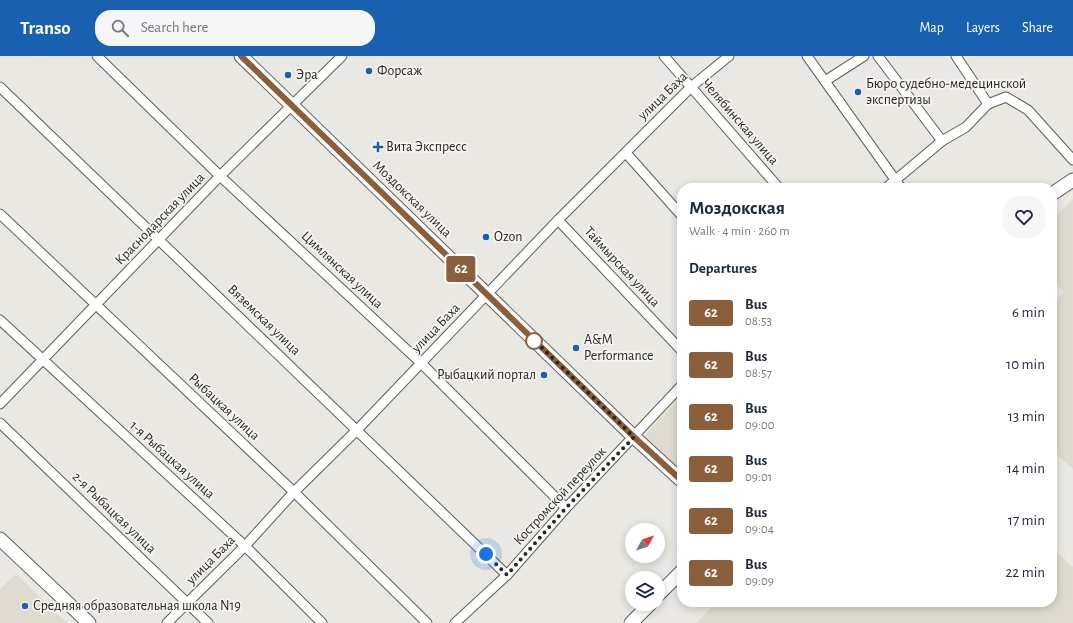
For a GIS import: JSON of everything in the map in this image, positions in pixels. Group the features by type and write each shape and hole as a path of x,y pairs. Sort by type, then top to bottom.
{"main road":[{"name":"Моздокская улица","path":"241,56 634,437 677,476"},
{"path":"1057,191 1073,180"},
{"path":"0,539 89,623"},
{"path":"665,588 677,575"},
{"path":"631,623 643,611"}],"street":[{"name":"Цимлянская улица","path":"97,56 220,176 421,363 566,508"},
{"name":"Краснодарская улица","path":"0,404 220,176 293,106 342,56"},
{"name":"Челябинская улица","path":"664,56 775,183"},
{"name":"улица Баха","path":"166,623 245,546 294,492 357,430 558,220 691,88 729,56"},
{"path":"807,56 897,183"},
{"path":"826,81 864,56"},
{"path":"878,56 942,141"},
{"path":"956,56 988,104"},
{"name":"Вяземская улица","path":"0,87 160,239 507,575"},
{"path":"892,183 942,141 966,127 988,104 1006,97 1028,110 1073,160"},
{"path":"626,153 677,210"},
{"name":"Рыбацкая улица","path":"0,214 294,492 427,623"},
{"name":"Таймырская улица","path":"558,220 677,346"},
{"name":"1-я Рыбацкая улица","path":"0,320 42,361 245,546 322,623"},
{"name":"Костромской переулок","path":"455,623 507,575 566,508 677,390"},
{"name":"2-я Рыбацкая улица","path":"0,423 208,623"}],"shaded area":[{"path":"1073,199 1073,469 1057,455 1057,300 1064,292 1057,285 1057,215"},
{"path":"677,401 677,469 642,438"},
{"path":"1057,553 1073,567 1073,623 696,623 711,607 1057,607"},
{"name":"Средняя образовательная школа N19","path":"16,574 67,623 0,623 0,589"}],"bus line":[{"name":"62","path":"241,56 634,437 677,476"}],"place":[{"name":"Форсаж","path":"369,71"},
{"name":"Эра","path":"288,75"},
{"name":"Бюро судебно-медецинской экспертизы","path":"858,92"},
{"name":"Вита Экспресс","path":"378,147"},
{"name":"Ozon","path":"486,237"},
{"name":"A&M Performance","path":"576,348"},
{"name":"Рыбацкий портал","path":"544,375"},
{"name":"Средняя образовательная школа N19","path":"25,606"}],"route":[{"path":"486,554 507,575 566,508 634,437 532,338 534,341"}]}
